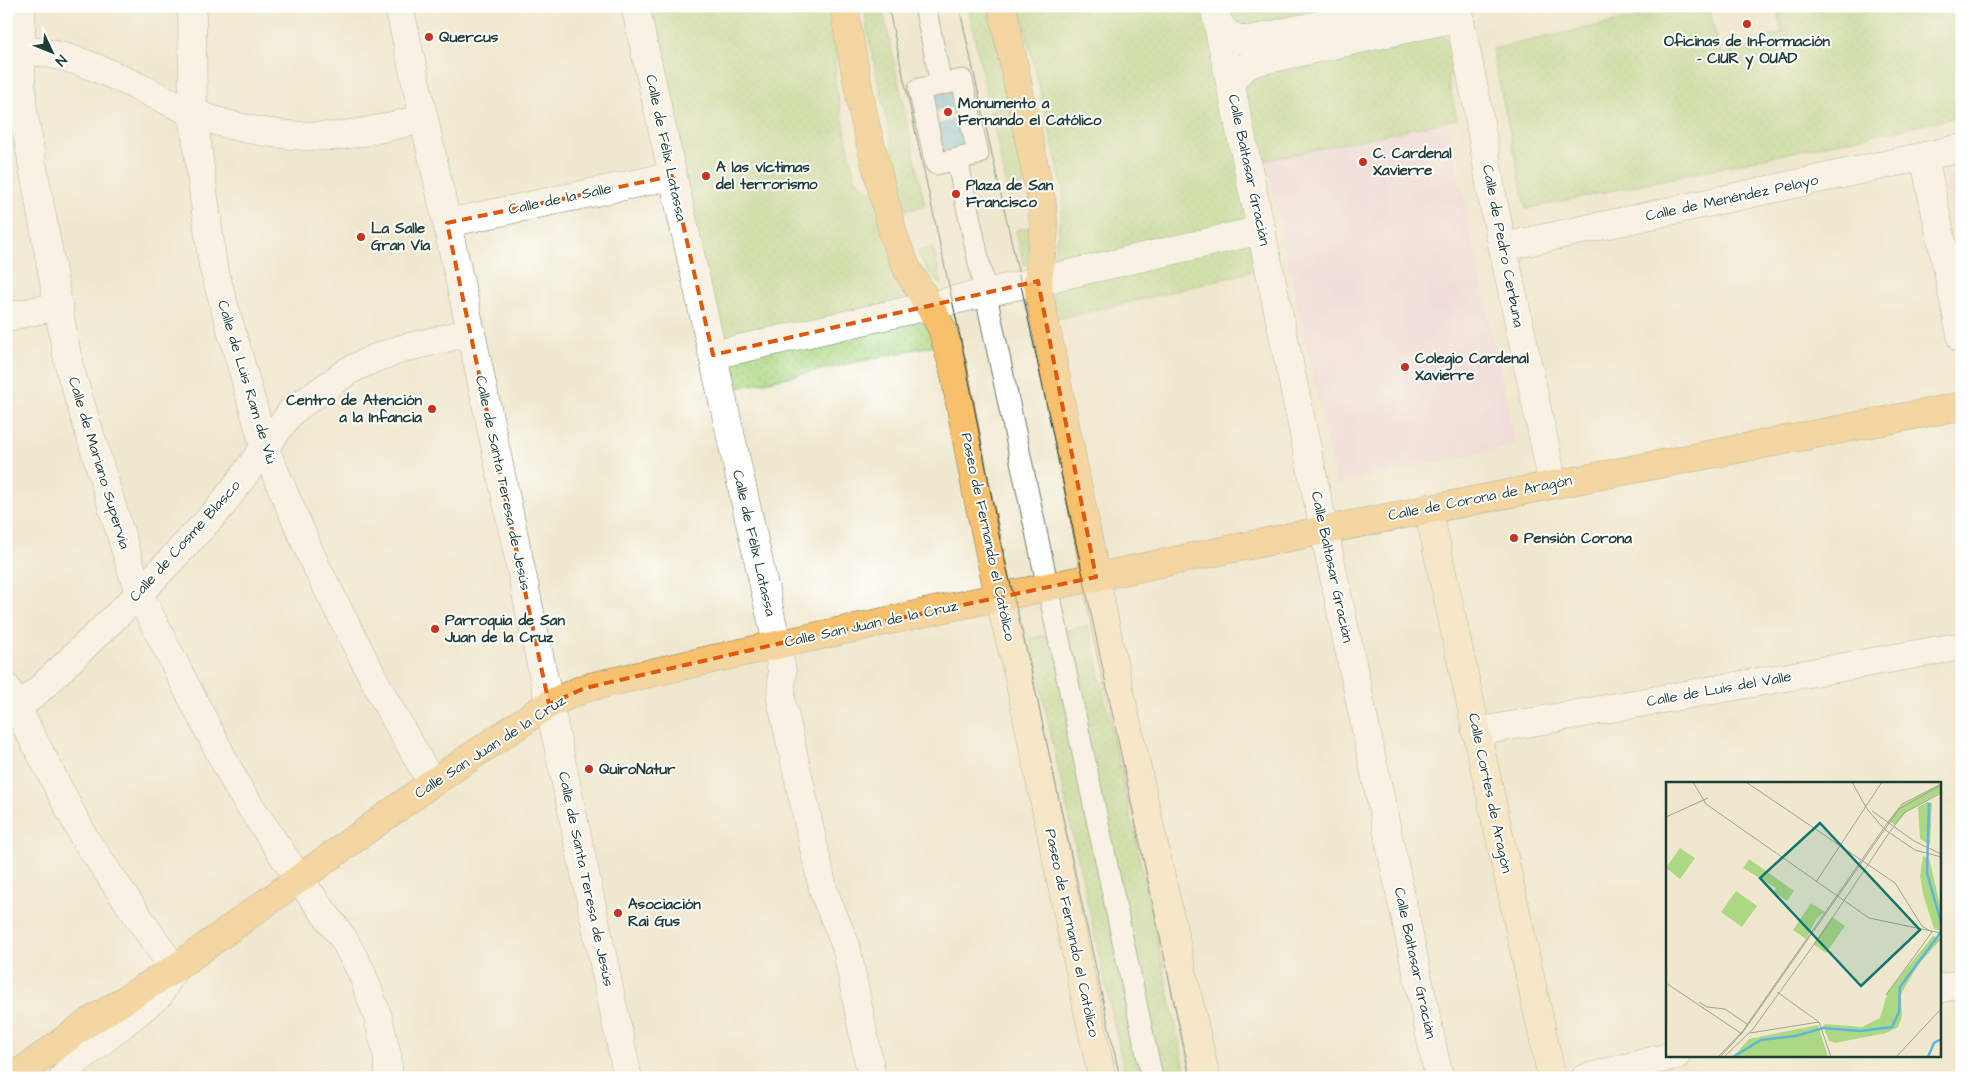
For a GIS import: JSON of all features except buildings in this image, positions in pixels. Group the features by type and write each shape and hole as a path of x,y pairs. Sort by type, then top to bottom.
{"main road":[{"name":"Paseo de Fernando el Católico","path":"845,6 847,27 864,118 900,254 915,284 942,329 952,366 975,484 999,597 1015,660 1102,1078"},
{"path":"1002,6 1042,204 1044,231 1038,281 1046,332 1109,645 1206,1078"},
{"name":"Calle de Corona de Aragón","path":"999,597 1428,508 1962,406"},
{"name":"Calle Cortes de Aragón","path":"1428,508 1552,1078"},
{"name":"Calle San Juan de la Cruz","path":"13,1078 86,1024 174,969 432,783 549,704 585,688 777,644 999,597"}],"street":[{"name":"Calle de Mariano Supervía","path":"22,6 14,50 69,366 139,594 238,788 299,879 343,938 361,972 378,1017 387,1055 389,1078"},
{"name":"Calle de Luis Ram de Viú","path":"192,6 193,113 213,266 264,449 315,564 384,699 432,783"},
{"name":"Calle de Santa Teresa de Jesús","path":"399,6 448,223 628,1078"},
{"name":"Calle de Félix Latassa","path":"635,6 777,644 782,672 782,699 824,893 846,946 872,1078"},
{"path":"924,6 941,84"},
{"path":"1216,14 1220,26 1231,36 1237,39 1250,40 1405,6"},
{"path":"1231,82 1242,69 1254,62 1459,12"},
{"name":"Calle de Pedro Cerbuna","path":"1459,12 1503,246 1553,484"},
{"name":"Calle Baltasar Gracián","path":"1216,14 1439,1078"},
{"path":"14,50 57,55 87,64 193,113 256,130 313,136 348,134 424,119"},
{"path":"962,80 978,154 936,164 919,89 941,84 962,80"},
{"name":"Calle de Menéndez Pelayo","path":"1503,246 1962,148"},
{"path":"1924,156 1962,340"},
{"path":"957,159 1152,1078"},
{"name":"Calle de la Salle","path":"448,223 672,176"},
{"path":"713,355 929,305 988,306 1038,281 1262,230"},
{"path":"6,317 59,306"},
{"name":"Calle de Cosme Blasco","path":"9,701 42,688 139,594 219,509 291,412 348,371 373,359 401,349 471,332"},
{"name":"Calle de Luis del Valle","path":"1476,732 1962,646"},
{"path":"9,701 85,839 174,969"},
{"name":"Calle San Juan de la Cruz","path":"63,1078 76,1062 159,995 174,969"},
{"path":"1940,989 1962,983"},
{"path":"1585,1078 1672,1056"}],"highlighted area":[{"path":"672,176 713,355 1038,281 1096,577 777,644 585,688 549,704 447,223"}],"shaded area":[{"name":"Colegio Cardenal Xavierre","path":"1447,122 1516,445 1336,484 1266,160"},
{"path":"1962,173 1962,264 1943,177"}],"green space":[{"path":"646,6 841,6 836,45 835,82 855,179 879,198 939,344 741,387 728,388"},
{"path":"865,6 882,6 925,206 906,210 867,30"},
{"path":"968,6 988,6 1026,185 1007,188"},
{"name":"Plaza de San Francisco","path":"1020,6 1204,6 1261,269 1052,320 1053,258 1064,201 1063,188"},
{"path":"1225,6 1329,6 1277,18 1269,28 1248,28 1237,24"},
{"path":"1687,6 1709,6 1718,46 1720,46 1722,55 1768,44 1767,37 1782,33 1778,14 1817,6 1962,6 1962,116 1526,209 1492,49"},
{"path":"1437,33 1452,45 1460,74 1447,76 1457,119 1257,162 1244,89 1253,74 1274,65 1285,72 1396,49 1404,37"},
{"path":"1032,227 1027,262 1024,266 1016,230"},
{"path":"933,247 942,284 930,275 918,251"},
{"path":"1089,625 1187,1078 1126,1078 1030,639"}],"water":[{"path":"958,90 961,105 932,111 929,97"},
{"path":"964,119 970,148 941,154 935,125"}],"tram line":[{"path":"888,6 963,350 1000,540 1028,657 1120,1078"},
{"path":"959,6 1018,271 1190,1078"}],"place":[{"name":"Oficinas de Información - CIUR y OUAD","path":"1747,24"},
{"name":"Quercus","path":"429,37"},
{"name":"Monumento a Fernando el Católico","path":"948,112"},
{"name":"C. Cardenal Xavierre","path":"1363,162"},
{"name":"A las víctimas del terrorismo","path":"706,176"},
{"name":"Plaza de San Francisco","path":"956,194"},
{"name":"La Salle Gran Vía","path":"361,237"},
{"name":"Colegio Cardenal Xavierre","path":"1405,367"},
{"name":"Centro de Atención a la Infancia","path":"432,409"},
{"name":"Pensión Corona","path":"1514,538"},
{"name":"Parroquia de San Juan de la Cruz","path":"435,629"},
{"name":"QuiroNatur","path":"589,769"},
{"name":"Asociación Rai Gus","path":"618,913"}]}
